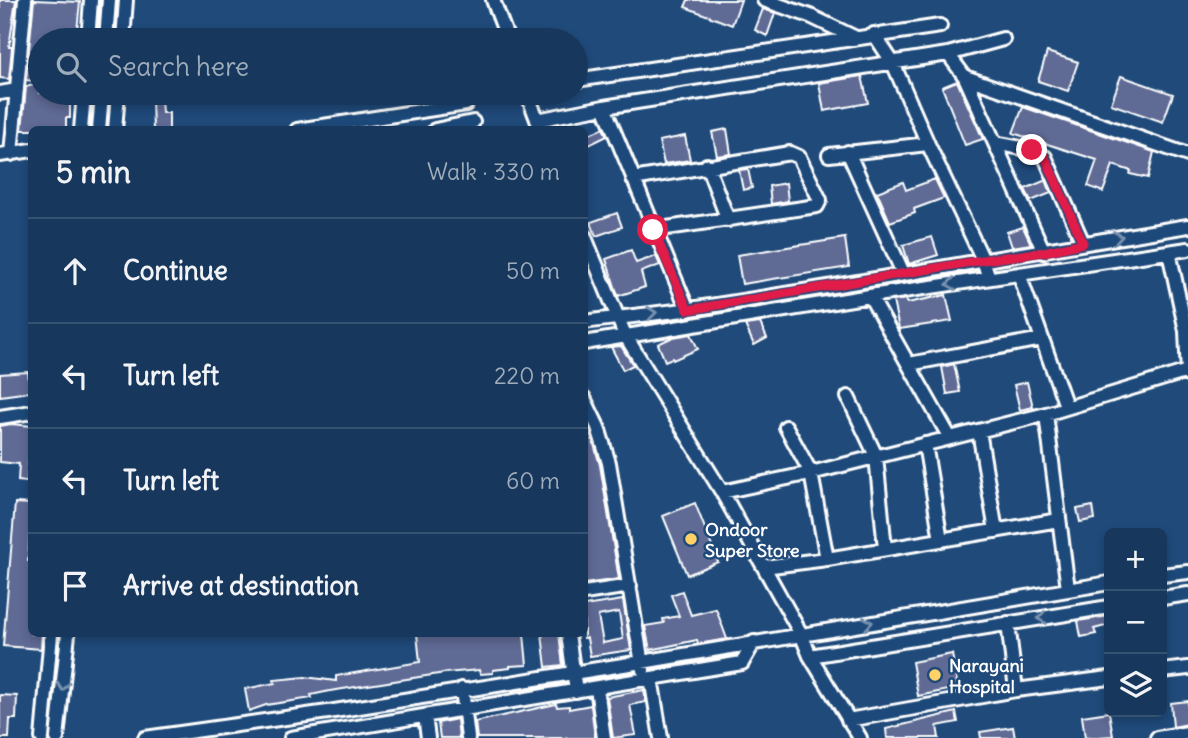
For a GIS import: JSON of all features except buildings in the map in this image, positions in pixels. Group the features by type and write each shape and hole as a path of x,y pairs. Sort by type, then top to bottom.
{"street":[{"path":"25,0 17,90 5,155 28,151"},
{"path":"89,28 91,0"},
{"path":"107,28 109,0"},
{"path":"124,28 127,0"},
{"path":"493,0 504,28"},
{"path":"764,0 810,16 854,37"},
{"path":"588,78 940,26"},
{"path":"874,34 893,63 989,278"},
{"path":"532,105 539,125 604,107 948,54 1003,40"},
{"path":"948,54 965,77 1044,252"},
{"path":"965,77 1188,155"},
{"path":"0,93 17,90"},
{"path":"81,126 83,105"},
{"path":"99,126 101,105"},
{"path":"115,126 117,105"},
{"path":"323,126 460,105"},
{"path":"604,107 688,310"},
{"path":"454,126 473,122"},
{"path":"995,143 1032,150 1045,157 1083,243"},
{"path":"829,155 928,144"},
{"path":"848,152 903,273"},
{"path":"633,179 790,153 799,157 820,200 817,206 653,230"},
{"path":"707,165 728,219"},
{"path":"588,321 688,310 1188,226"},
{"path":"588,243 625,335 723,492 801,634 810,656 860,738"},
{"path":"588,342 870,296 1188,249"},
{"path":"723,492 811,473 1046,414 1188,373 1187,331 1169,252"},
{"path":"1019,274 1066,407"},
{"path":"870,296 950,438"},
{"path":"909,363 1042,339"},
{"path":"848,397 876,456 885,549"},
{"path":"588,412 609,463 642,662 661,738"},
{"path":"0,417 28,413"},
{"path":"1046,414 1068,589"},
{"path":"786,426 811,473 827,559"},
{"path":"979,431 996,531"},
{"path":"925,444 941,540"},
{"path":"764,566 827,559 1059,520"},
{"path":"1167,574 1188,572"},
{"path":"145,738 642,662 1104,584"},
{"path":"588,592 630,586"},
{"path":"1167,597 1188,594"},
{"path":"810,656 1104,608"},
{"path":"1008,623 1016,690"},
{"path":"42,738 51,637"},
{"path":"57,738 68,637"},
{"path":"568,637 576,691"},
{"path":"291,738 742,663 754,642"},
{"path":"1167,670 1188,668"},
{"path":"848,720 1016,690 1104,679"},
{"path":"597,688 604,738"},
{"path":"462,689 468,738"},
{"path":"425,716 428,738"},
{"path":"1157,738 1188,733"}],"place":[{"name":"Ondoor Super Store","path":"691,539"},
{"name":"Narayani Hospital","path":"935,675"}],"route":[{"path":"653,230 688,310 1044,252 1083,243 1045,157 1032,150"}]}
